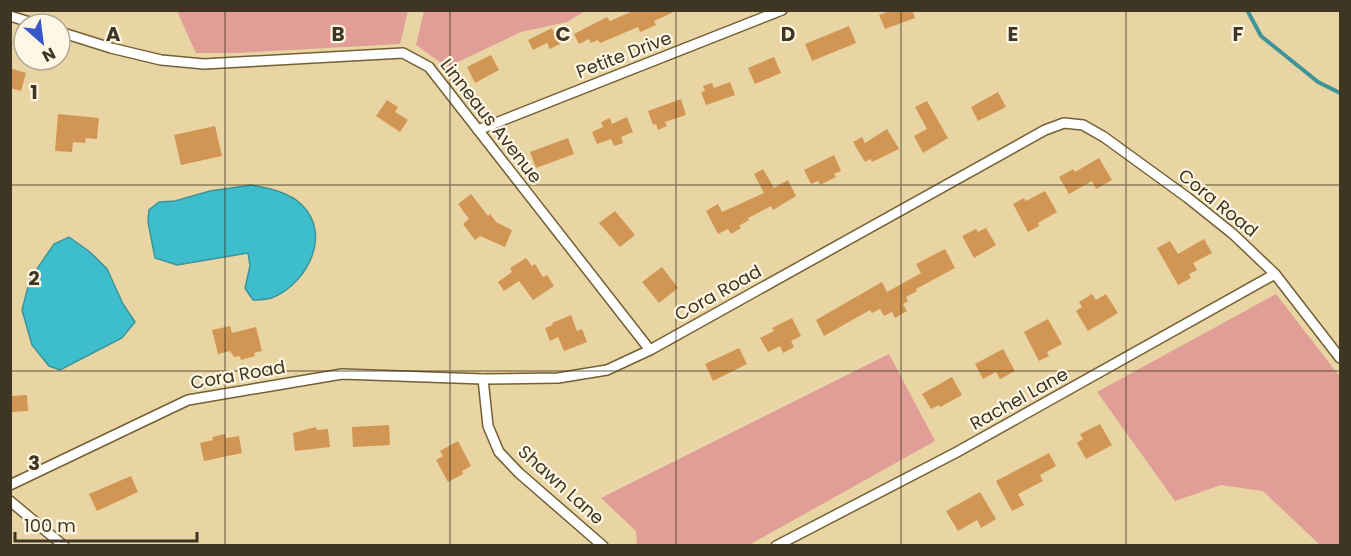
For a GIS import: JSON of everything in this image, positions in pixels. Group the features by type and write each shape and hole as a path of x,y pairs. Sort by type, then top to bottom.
{"street":[{"name":"Petite Drive","path":"478,130 782,10"},
{"name":"Linneaus Avenue","path":"72,36 161,60 204,64 403,53 429,67 650,350"},
{"name":"Cora Road","path":"10,485 188,400 342,374 483,379 558,378 607,370 650,350 1045,130 1064,123 1083,125 1104,137 1233,234 1275,274 1341,358"},
{"name":"Rachel Lane","path":"776,546 957,452 1275,274"},
{"name":"Shawn Lane","path":"483,379 488,426 499,452 519,473 603,546"},
{"path":"10,501 64,546"}],"shaded area":[{"path":"408,10 400,44 236,53 196,53 177,11"},
{"path":"424,10 585,11 567,22 521,32 447,67 416,45"},
{"path":"1276,294 1340,377 1340,545 1320,545 1263,491 1221,485 1175,501 1097,392"},
{"path":"889,354 935,441 749,545 637,545 636,531 601,498"}],"water":[{"path":"251,185 271,189 291,197 302,205 311,217 315,230 312,256 306,269 287,289 264,300 253,300 245,288 250,266 248,253 177,265 155,258 148,222 149,210 159,202 175,201 210,191"},
{"path":"69,237 90,252 107,269 123,304 135,322 122,338 60,370 49,366 32,345 22,310 30,279 54,244"}],"building":[{"path":"635,10 678,10 654,21 656,25 640,32 638,27 600,43 598,40 591,43 589,39 579,44 574,34 607,17 610,21"},
{"path":"892,10 912,10 915,18 885,29 879,15"},
{"path":"849,26 856,43 812,61 805,44"},
{"path":"552,28 560,44 550,49 547,43 533,50 528,40"},
{"path":"491,55 499,70 475,83 467,67"},
{"path":"774,57 781,73 755,84 748,68"},
{"path":"10,68 12,72 26,73 21,91 10,88"},
{"path":"730,82 735,95 706,105 701,92 705,91 703,86 712,83 714,88"},
{"path":"998,92 1006,107 978,121 971,107"},
{"path":"681,99 686,115 665,122 667,126 658,130 656,124 653,125 648,111"},
{"path":"387,100 398,107 395,112 408,120 400,132 376,116"},
{"path":"927,101 948,138 923,153 914,136 927,129 915,107"},
{"path":"58,114 99,118 97,139 86,138 85,143 73,142 72,152 55,151"},
{"path":"627,117 633,132 621,137 623,143 614,146 611,139 597,144 592,132 603,127 601,122 610,118 612,124"},
{"path":"215,126 222,156 181,165 174,135"},
{"path":"887,129 899,149 872,162 870,159 865,162 853,142 862,137 865,143"},
{"path":"568,138 574,154 536,168 530,152"},
{"path":"834,155 841,171 834,174 836,177 820,185 818,181 811,184 804,170"},
{"path":"1099,158 1112,180 1096,189 1092,181 1069,194 1059,177 1073,169 1075,172"},
{"path":"763,169 774,188 788,180 796,196 773,210 771,206 748,218 749,220 739,226 741,228 731,234 728,229 718,234 706,211 718,204 722,212 764,193 754,174"},
{"path":"1045,191 1057,212 1028,232 1013,204 1024,198 1026,201"},
{"path":"471,194 488,216 490,214 496,222 512,230 505,247 480,236 475,240 463,224 469,219 458,204"},
{"path":"615,211 635,235 620,247 599,223"},
{"path":"986,228 996,245 974,258 962,236 976,229 978,232"},
{"path":"1204,239 1212,253 1193,263 1197,270 1189,274 1191,278 1178,285 1157,248 1170,241 1178,254"},
{"path":"945,249 955,268 906,297 908,301 903,304 907,311 895,318 892,312 884,316 880,309 872,313 870,310 824,336 816,320 882,282 887,292 921,273 916,264"},
{"path":"526,258 532,266 535,264 543,277 547,275 554,286 533,300 519,281 504,291 498,282 512,272 510,268"},
{"path":"662,267 678,288 659,303 642,282"},
{"path":"1092,294 1096,300 1106,294 1118,313 1088,331 1076,311 1082,307 1079,302"},
{"path":"571,315 577,331 582,329 587,342 564,351 558,337 550,341 545,328"},
{"path":"792,318 801,336 791,341 794,347 783,353 780,346 768,352 760,338 774,331 772,328"},
{"path":"1048,319 1062,344 1047,352 1049,356 1039,361 1024,332"},
{"path":"230,326 232,333 256,327 262,351 254,353 255,356 241,360 240,356 234,357 230,351 218,354 212,330"},
{"path":"739,348 747,364 713,381 705,364"},
{"path":"1003,349 1015,371 1000,379 996,372 983,379 975,364"},
{"path":"952,377 962,395 940,407 939,405 931,409 922,394"},
{"path":"27,395 28,411 10,412 10,396"},
{"path":"1100,424 1112,445 1086,459 1077,443 1083,439 1080,434"},
{"path":"389,425 390,445 353,447 352,427"},
{"path":"316,427 317,430 328,429 330,447 295,451 293,433"},
{"path":"225,434 226,438 239,436 242,453 204,461 200,443"},
{"path":"458,441 471,466 462,471 463,474 448,482 436,460 443,456 440,451"},
{"path":"1049,453 1056,466 1040,475 1043,481 1018,494 1024,505 1012,511 996,481"},
{"path":"131,476 138,492 97,511 89,494"},
{"path":"980,492 996,519 981,528 977,520 958,531 946,511"}],"waterway":[{"path":"1247,10 1261,36 1318,82 1340,93"}]}
